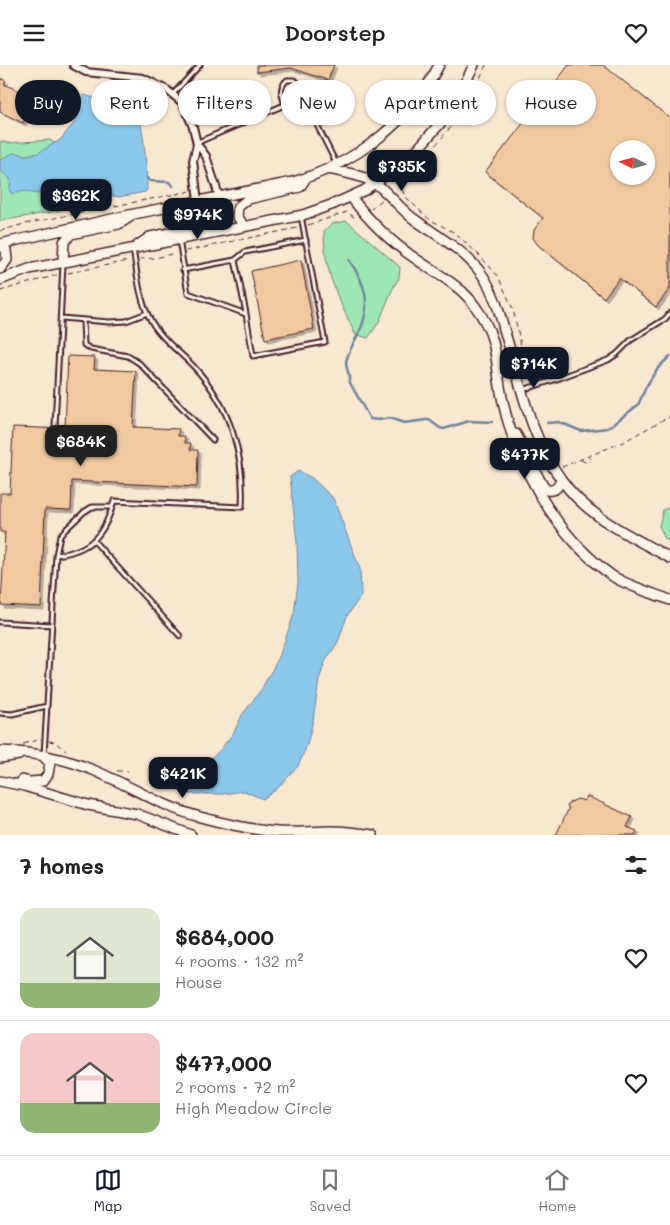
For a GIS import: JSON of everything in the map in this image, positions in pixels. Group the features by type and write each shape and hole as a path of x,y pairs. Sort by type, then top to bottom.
{"street":[{"path":"72,65 86,72 143,78 156,83 183,103 193,127 196,144 193,161 198,201"},
{"path":"0,244 306,178 332,167 378,139 408,112 434,77 439,65"},
{"path":"0,280 29,269 300,215 351,197 375,183 416,151 451,111 474,65"},
{"path":"133,249 150,237 210,225 218,216 219,196 206,156 196,144"},
{"path":"332,167 375,183 414,219 457,248 473,263 482,274 494,297 526,389 539,442 554,470 582,504 598,517 670,558"},
{"path":"244,226 238,216 238,207 248,199 300,187 306,178"},
{"path":"351,197 369,219 394,243 454,284 475,305 483,317 494,341 506,416 523,462 556,517 577,545 588,557 613,577 670,600"},
{"path":"63,263 64,241 70,235 119,224 134,214"},
{"path":"0,244 6,249 7,259 0,269"},
{"path":"506,416 543,486 547,490 555,489 561,480"},
{"path":"613,577 642,582 670,594"},
{"path":"0,751 44,756 92,769 166,806 215,821 280,832 333,831 373,835"},
{"path":"0,758 8,758 26,753"},
{"path":"0,775 30,783 43,781 48,774 50,763 44,756"},
{"path":"0,781 88,805 137,814 191,835"}],"lane":[{"path":"172,94 200,65"},
{"path":"196,144 281,107"},
{"path":"315,125 332,167"},
{"path":"235,260 253,355 324,342 300,215"},
{"path":"179,240 188,293 246,314"},
{"path":"183,270 235,260 245,252 306,240"},
{"path":"56,555 71,553 84,548 94,540 106,524 114,501 242,507 242,482 237,443 220,402 206,379 156,329 144,306 133,249"},
{"path":"55,426 63,263"},
{"path":"61,318 83,321 126,321 147,313"},
{"path":"526,389 554,381 613,358 631,340 665,319 670,313"},
{"path":"83,321 84,345 91,349 128,357 139,363 214,440"},
{"path":"44,756 56,555 60,536 84,512 92,507 112,507"},
{"path":"94,540 180,636"},
{"path":"0,622 52,625"},
{"path":"0,713 12,714 47,706"}],"path":[{"path":"486,65 474,91 455,122 436,146 406,175 401,187 405,196 416,207 436,223 455,233 498,276 513,309 526,389"},
{"path":"0,231 196,189"},
{"path":"370,210 381,201"},
{"path":"554,470 623,442 670,416"},
{"path":"580,460 587,463 591,456"}],"green space":[{"path":"50,140 85,166 94,202 0,221 0,141 9,143"},
{"path":"347,221 400,267 399,278 379,322 368,338 355,334 333,284 326,260 324,231 331,224"},
{"path":"670,507 670,542 665,539 659,526 663,510"}],"water":[{"path":"84,95 91,97 91,125 142,125 147,190 119,197 108,195 106,189 76,190 48,195 25,191 12,194 9,190 11,183 9,179 0,171 0,160 13,153 25,155 38,153 60,140 72,125 81,125 81,96"},
{"path":"298,471 312,478 333,498 360,569 361,596 347,616 338,642 325,662 319,680 307,745 298,766 277,789 263,799 244,791 222,794 189,794 180,789 179,777 201,768 221,749 234,732 242,715 261,690 279,657 294,614 298,582 297,543 290,477"}],"building":[{"path":"257,65 334,65 328,80 291,68 257,72"},
{"path":"569,65 603,65 670,118 670,288 656,307 619,278 604,298 538,245 533,238 534,230 543,218 485,172 522,125 596,125 596,80 557,80"},
{"path":"0,78 6,81 4,84 15,89 15,119 0,112"},
{"path":"301,260 314,329 265,339 251,271"},
{"path":"68,356 95,357 94,369 136,371 133,427 179,429 178,436 185,436 185,443 191,443 190,450 198,450 197,487 72,481 71,510 45,509 41,607 1,605 5,532 0,532 0,493 10,493 13,427 65,429"},
{"path":"587,796 632,817 627,827 637,831 635,835 556,835 569,808 567,807 569,803 577,799 585,801"}],"waterway":[{"path":"147,178 150,181 169,182 173,186"},
{"path":"349,260 360,278 366,304 363,323 351,347 346,365 349,381 370,419 389,418 404,423 429,420 444,429 469,421 492,422"},
{"path":"547,423 559,422 581,431 608,428 638,405 657,369 670,356"}]}
